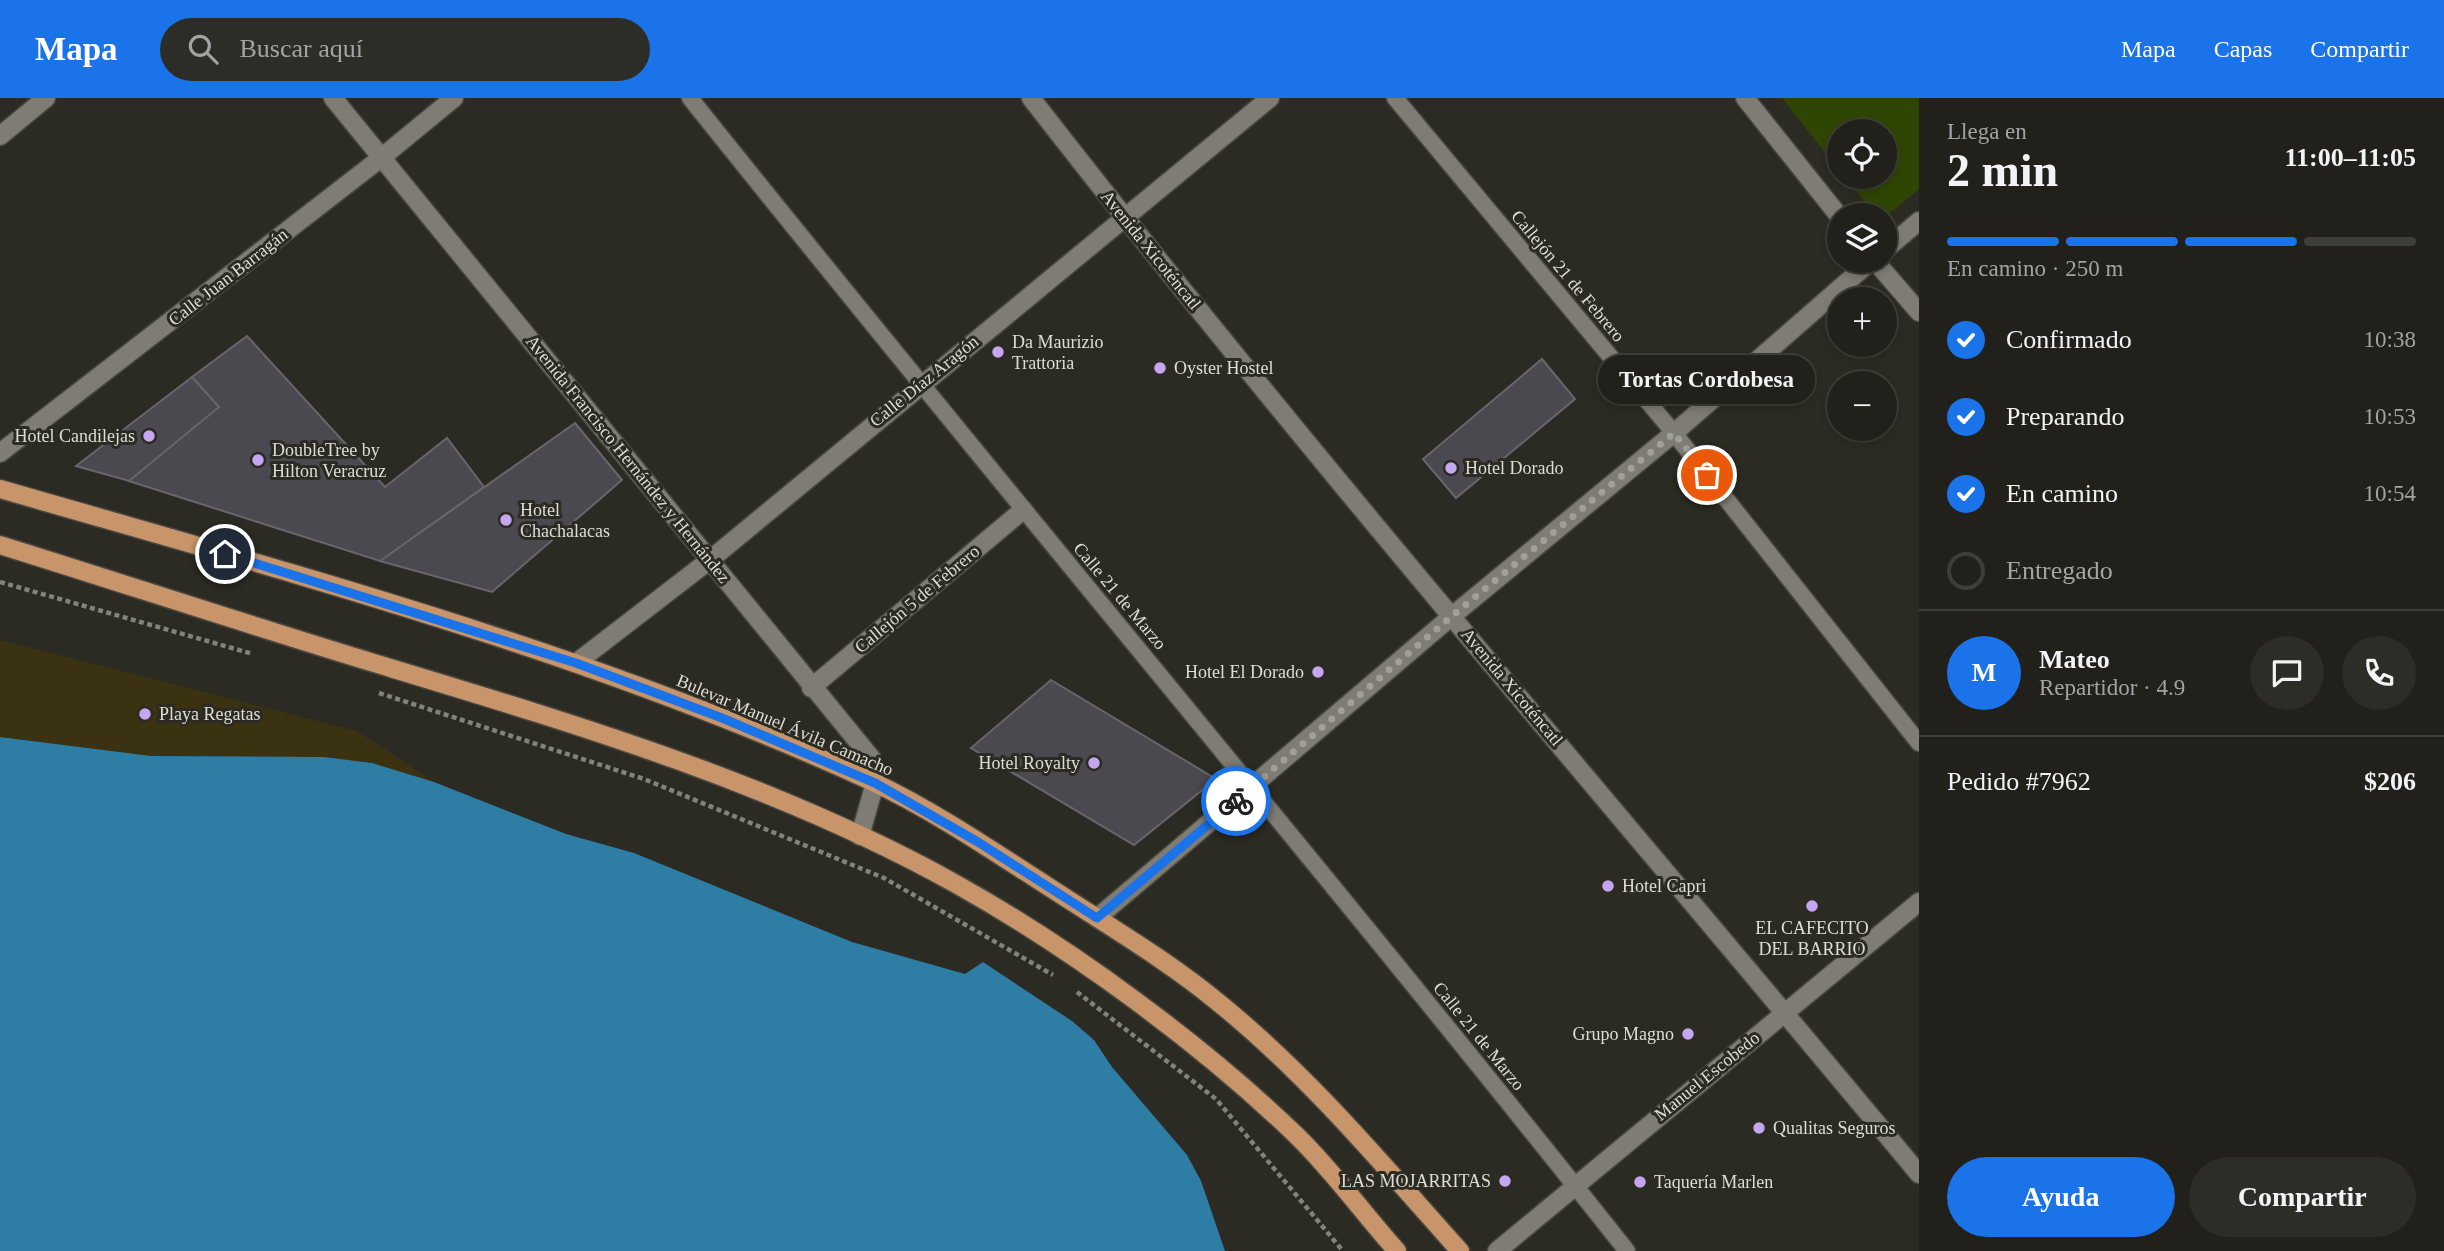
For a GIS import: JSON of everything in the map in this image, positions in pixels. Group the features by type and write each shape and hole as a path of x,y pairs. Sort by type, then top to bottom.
{"main road":[{"name":"Bulevar Manuel Ávila Camacho","path":"0,489 325,583 576,663 722,718 875,783 978,842 1097,918 1219,1002 1328,1102 1460,1251"},
{"path":"0,545 546,715 712,773 860,836 976,896 1068,955 1186,1040 1298,1138 1396,1251"}],"street":[{"path":"0,136 46,98"},
{"name":"Avenida Francisco Hernández y Hernández","path":"333,98 711,559 811,688 872,759 875,783"},
{"name":"Calle Juan Barragán","path":"0,453 381,158 454,98"},
{"name":"Avenida Xicoténcatl","path":"1031,98 1125,218 1452,616 1919,1174"},
{"name":"Calle Díaz Aragón","path":"576,663 711,559 919,384 1270,98"},
{"path":"1745,98 1829,203"},
{"path":"1897,240 1919,221"},
{"path":"1097,918 1452,616 1674,433 1859,273"},
{"path":"1884,273 1919,313"},
{"name":"Callejón 5 de Febrero","path":"811,688 1023,510"},
{"path":"860,836 875,783"},
{"name":"Manuel Escobedo","path":"1497,1251 1574,1184 1919,902"}],"lane":[{"name":"Calle 21 de Marzo","path":"690,98 919,384 1254,787 1627,1251"},
{"name":"Callejón 21 de Febrero","path":"1395,98 1674,433 1919,743"}],"path":[{"path":"0,582 255,654"},
{"path":"373,691 644,779 884,877 1063,981"},
{"path":"1074,989 1216,1099 1343,1251"}],"green space":[{"path":"1782,98 1919,98 1919,189 1897,207 1897,203 1866,203 1855,189 1897,189 1897,119 1827,119 1827,155"}],"sand":[{"name":"Playa Regatas","path":"0,640 357,731 434,782 372,763 324,757 151,756 0,737"}],"water":[{"path":"0,737 151,756 324,757 372,763 434,782 566,834 634,853 852,942 965,974 983,962 1072,1021 1094,1040 1112,1067 1187,1155 1201,1181 1225,1251 0,1251"}],"building":[{"name":"DoubleTree by Hilton Veracruz","path":"247,336 385,487 447,438 484,487 380,561 129,481 219,407 192,377"},
{"path":"1542,359 1575,399 1456,498 1423,459"},
{"name":"Hotel Candilejas","path":"192,377 219,407 129,481 76,466"},
{"name":"Hotel Chachalacas","path":"575,423 622,480 492,592 380,561"},
{"name":"Hotel Royalty","path":"1051,680 1216,779 1134,845 971,748"}],"way so far":[{"path":"1236,801 1452,616 1674,433 1707,475"}],"place":[{"name":"Da Maurizio Trattoria","path":"998,352"},
{"name":"Oyster Hostel","path":"1160,368"},
{"name":"Hotel Candilejas","path":"149,436"},
{"name":"DoubleTree by Hilton Veracruz","path":"258,460"},
{"name":"Hotel Dorado","path":"1451,468"},
{"name":"Tortas Cordobesa","path":"1707,475"},
{"name":"Hotel Chachalacas","path":"506,520"},
{"name":"Hotel El Dorado","path":"1318,672"},
{"name":"Playa Regatas","path":"145,714"},
{"name":"Hotel Royalty","path":"1094,763"},
{"name":"Hotel Capri","path":"1608,886"},
{"name":"EL CAFECITO DEL BARRIO","path":"1812,906"},
{"name":"Grupo Magno","path":"1688,1034"},
{"name":"Qualitas Seguros","path":"1759,1128"},
{"name":"LAS MOJARRITAS","path":"1505,1181"},
{"name":"Taquería Marlen","path":"1640,1182"}],"route":[{"path":"225,554 576,663 722,718 875,783 978,842 1097,918 1236,801"}]}
